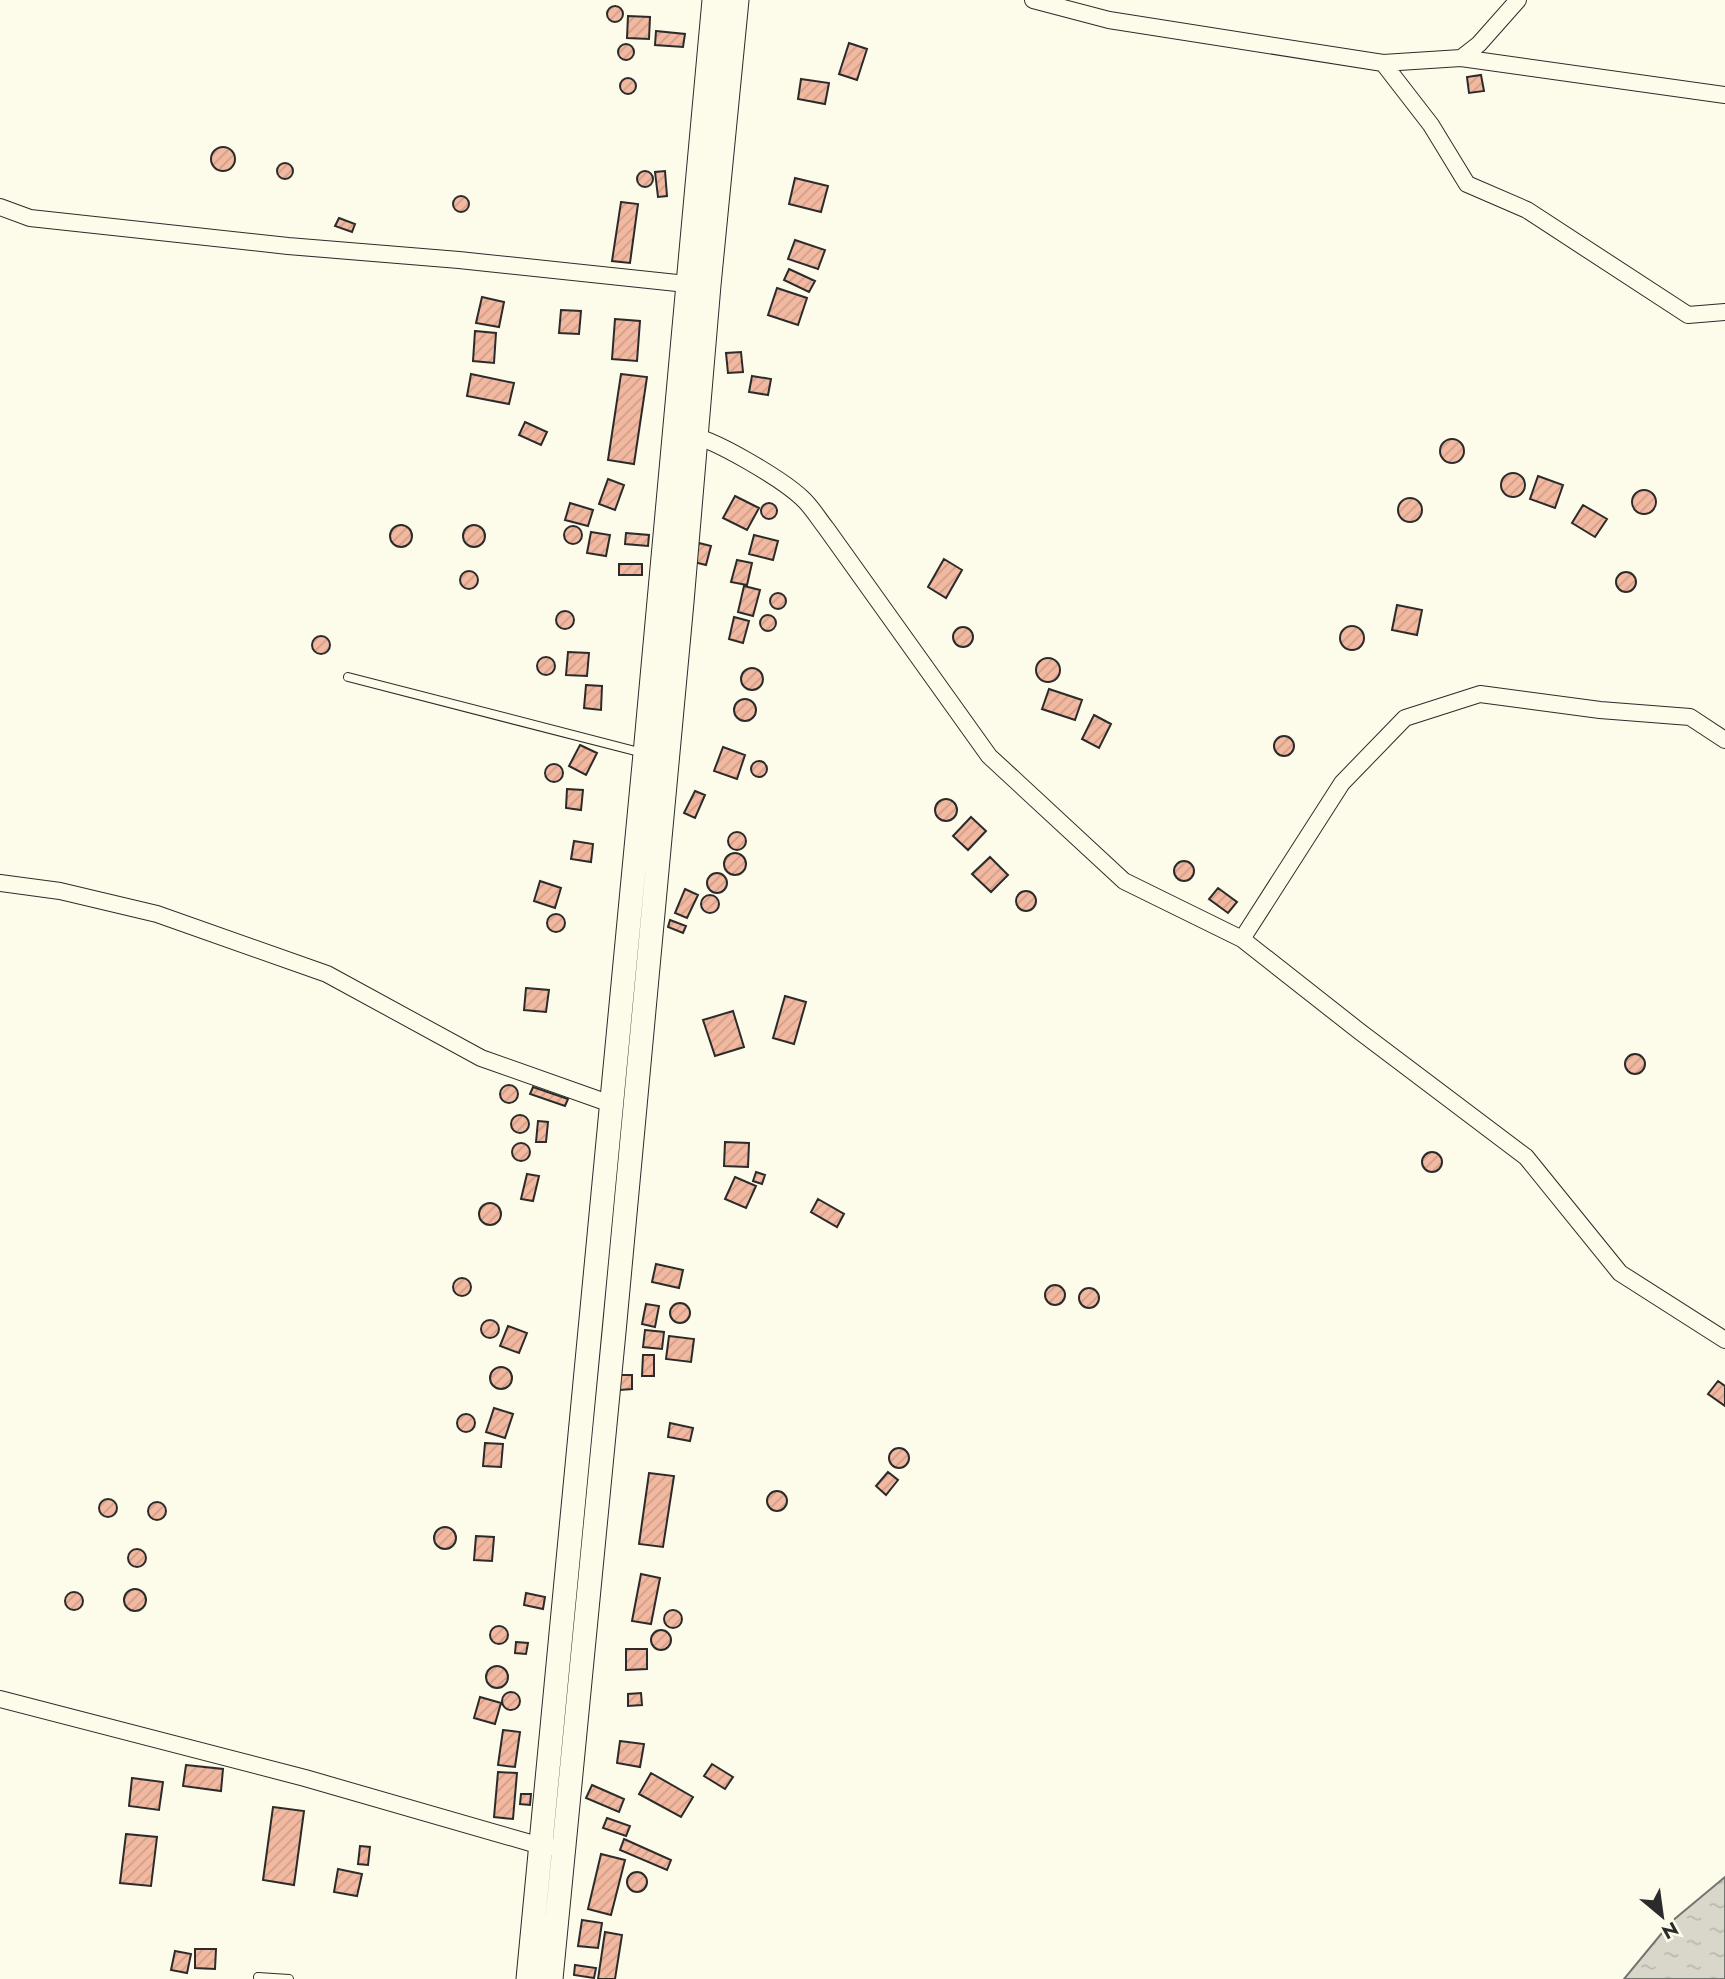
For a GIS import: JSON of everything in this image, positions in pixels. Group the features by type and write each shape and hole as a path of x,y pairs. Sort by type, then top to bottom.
{"main road":[{"path":"699,285 714,0"},
{"path":"528,1979 552,1847 614,1332 685,435 699,285 737,0"},
{"path":"551,1979 552,1847 611,1104 645,754 685,435"}],"street":[{"path":"1033,0 1110,20 1382,64 1461,58 1725,95"},
{"path":"1461,58 1479,44 1518,0"},
{"path":"1382,64 1431,125 1467,184 1527,211 1688,315 1725,312"},
{"path":"0,207 30,218 288,246 459,260 699,285"},
{"path":"685,435 739,455 802,498 989,756 1124,881 1242,939 1526,1157 1620,1273 1725,1340"},
{"path":"1242,939 1342,783 1405,718 1480,694 1600,710 1690,717 1725,740"},
{"path":"0,883 60,891 158,914 327,974 481,1058 611,1104"},
{"path":"0,1699 305,1778 552,1847"}],"lane":[{"path":"348,677 645,754"},
{"path":"258,1977 289,1979"}],"water":[{"path":"1725,1877 1725,1979 1624,1979 1671,1922"}],"building":[{"path":"615,6 621,8 621,20 615,22 609,20 607,14 609,8"},
{"path":"628,16 650,17 649,39 627,38"},
{"path":"656,31 685,34 683,47 655,45"},
{"path":"849,43 867,49 857,80 839,74"},
{"path":"626,44 632,46 632,58 626,60 620,58 618,52 620,46"},
{"path":"1481,75 1484,91 1469,93 1467,77"},
{"path":"628,78 634,80 634,92 628,94 622,92 620,86 622,80"},
{"path":"801,79 829,83 825,104 798,99"},
{"path":"223,147 231,151 235,159 231,167 223,171 215,167 211,159 215,151"},
{"path":"285,163 291,165 291,177 285,179 279,177 277,171 279,165"},
{"path":"645,171 651,173 651,185 645,187 639,185 637,179 639,173"},
{"path":"665,171 667,196 658,197 655,172"},
{"path":"795,178 828,186 821,212 789,204"},
{"path":"461,196 467,198 467,210 461,212 455,210 453,204 455,198"},
{"path":"621,202 638,204 630,263 612,261"},
{"path":"339,218 355,224 352,232 335,226"},
{"path":"795,240 825,250 818,269 788,259"},
{"path":"789,269 815,281 809,292 784,280"},
{"path":"777,288 807,298 798,325 768,315"},
{"path":"482,297 504,302 499,327 476,323"},
{"path":"561,310 581,311 579,334 559,333"},
{"path":"615,319 640,321 637,361 612,359"},
{"path":"475,331 496,333 494,363 473,361"},
{"path":"741,352 743,372 728,373 726,353"},
{"path":"471,374 514,383 509,404 467,396"},
{"path":"621,374 647,377 634,464 608,460"},
{"path":"752,376 771,379 768,395 749,392"},
{"path":"525,422 547,432 541,445 519,435"},
{"path":"1452,439 1463,446 1464,451 1457,462 1452,463 1441,456 1440,451 1447,440"},
{"path":"1513,473 1524,480 1525,485 1518,496 1513,497 1502,490 1501,485 1508,474"},
{"path":"1538,476 1563,485 1555,508 1530,499"},
{"path":"608,479 624,485 615,510 599,504"},
{"path":"1644,490 1655,497 1656,502 1649,513 1644,514 1633,507 1632,502 1639,491"},
{"path":"735,496 759,508 747,530 723,518"},
{"path":"1410,498 1421,505 1422,510 1415,521 1410,522 1399,515 1398,510 1405,499"},
{"path":"570,503 593,510 588,526 565,520"},
{"path":"769,503 775,505 775,517 769,519 763,517 761,511 763,505"},
{"path":"1583,505 1607,519 1595,537 1572,523"},
{"path":"401,525 409,528 412,536 409,544 401,547 393,544 390,536 393,528"},
{"path":"474,525 482,528 485,536 482,544 474,547 466,544 463,536 466,528"},
{"path":"573,526 579,529 582,535 579,541 573,544 567,541 564,535 567,529"},
{"path":"591,532 610,535 606,556 587,553"},
{"path":"626,533 649,535 648,546 625,544"},
{"path":"754,535 778,541 773,560 749,554"},
{"path":"699,543 711,546 706,565 694,562"},
{"path":"944,559 962,570 946,598 928,587"},
{"path":"737,560 752,563 747,585 731,582"},
{"path":"619,564 642,564 642,575 619,575"},
{"path":"469,571 475,574 478,580 475,586 469,589 463,586 460,580 463,574"},
{"path":"1626,572 1633,575 1636,582 1633,589 1626,592 1619,589 1616,582 1619,575"},
{"path":"744,586 760,590 753,616 738,612"},
{"path":"778,593 784,595 784,607 778,609 772,607 770,601 772,595"},
{"path":"1397,605 1422,610 1417,635 1392,630"},
{"path":"565,611 571,614 574,620 571,626 565,629 559,626 556,620 559,614"},
{"path":"768,615 774,617 774,629 768,631 762,629 760,623 762,617"},
{"path":"734,617 749,621 743,643 729,639"},
{"path":"1352,626 1363,633 1364,638 1357,649 1352,650 1341,643 1340,638 1347,627"},
{"path":"963,627 970,630 973,637 970,644 963,647 956,644 953,637 956,630"},
{"path":"321,636 327,639 330,645 327,651 321,654 315,651 312,645 315,639"},
{"path":"568,652 589,653 587,676 566,675"},
{"path":"546,657 552,660 555,666 552,672 546,675 540,672 537,666 540,660"},
{"path":"1048,658 1059,665 1060,670 1053,681 1048,682 1037,675 1036,670 1043,659"},
{"path":"752,668 760,671 763,679 760,687 752,690 744,687 741,679 744,671"},
{"path":"586,685 602,686 601,710 584,708"},
{"path":"1049,689 1082,700 1075,720 1042,709"},
{"path":"745,699 753,702 756,710 753,718 745,721 737,718 734,710 737,702"},
{"path":"1094,715 1111,724 1099,748 1082,739"},
{"path":"1284,736 1291,739 1294,746 1291,753 1284,756 1277,753 1274,746 1277,739"},
{"path":"580,745 597,753 586,775 569,766"},
{"path":"723,747 745,755 737,779 714,771"},
{"path":"759,761 765,763 765,775 759,777 753,775 751,769 753,763"},
{"path":"554,764 560,767 563,773 560,779 554,782 548,779 545,773 548,767"},
{"path":"567,789 583,790 581,810 566,808"},
{"path":"695,791 705,795 695,818 684,813"},
{"path":"946,799 954,802 957,810 954,818 946,821 938,818 935,810 938,802"},
{"path":"971,817 986,831 968,850 953,836"},
{"path":"737,832 743,835 746,841 743,847 737,850 731,847 728,841 731,835"},
{"path":"574,841 593,844 591,862 571,859"},
{"path":"735,853 743,856 746,864 743,872 735,875 727,872 724,864 727,856"},
{"path":"990,857 1008,875 991,892 972,874"},
{"path":"1184,861 1191,864 1194,871 1191,878 1184,881 1177,878 1174,871 1177,864"},
{"path":"713,873 721,873 727,883 721,893 713,893 707,887 707,879"},
{"path":"540,881 561,888 555,908 534,901"},
{"path":"1218,888 1237,902 1228,913 1209,899"},
{"path":"685,889 698,895 687,918 675,913"},
{"path":"1022,891 1030,891 1036,901 1030,911 1022,911 1016,905 1016,897"},
{"path":"710,895 716,898 719,904 716,910 710,913 704,910 701,904 704,898"},
{"path":"556,914 562,917 565,923 562,929 556,932 550,929 547,923 550,917"},
{"path":"670,920 686,926 683,933 668,927"},
{"path":"526,988 549,990 546,1012 524,1010"},
{"path":"785,996 806,1002 794,1044 773,1038"},
{"path":"733,1011 744,1047 715,1056 703,1020"},
{"path":"1635,1054 1642,1057 1645,1064 1642,1071 1635,1074 1628,1071 1625,1064 1628,1057"},
{"path":"509,1085 515,1088 518,1094 515,1100 509,1103 503,1100 500,1094 503,1088"},
{"path":"533,1087 568,1099 565,1106 530,1094"},
{"path":"520,1115 526,1118 529,1124 526,1130 520,1133 514,1130 511,1124 514,1118"},
{"path":"538,1121 548,1122 546,1142 536,1142"},
{"path":"725,1142 749,1143 748,1167 724,1166"},
{"path":"521,1143 527,1146 530,1152 527,1158 521,1161 515,1158 512,1152 515,1146"},
{"path":"1428,1152 1436,1152 1442,1162 1436,1172 1428,1172 1422,1166 1422,1158"},
{"path":"756,1172 765,1175 762,1184 753,1181"},
{"path":"527,1174 539,1176 533,1201 521,1199"},
{"path":"735,1177 756,1186 746,1208 725,1199"},
{"path":"818,1199 844,1214 837,1227 811,1212"},
{"path":"490,1203 500,1210 501,1214 494,1224 490,1225 480,1218 479,1214 486,1204"},
{"path":"656,1264 683,1270 679,1288 652,1282"},
{"path":"462,1278 468,1281 471,1287 468,1293 462,1296 456,1293 453,1287 456,1281"},
{"path":"1051,1285 1059,1285 1065,1295 1059,1305 1051,1305 1045,1299 1045,1291"},
{"path":"1085,1288 1093,1288 1099,1298 1093,1308 1085,1308 1079,1302 1079,1294"},
{"path":"676,1303 684,1303 690,1313 684,1323 676,1323 670,1317 670,1309"},
{"path":"646,1304 659,1306 655,1327 642,1324"},
{"path":"490,1320 496,1323 499,1329 496,1335 490,1338 484,1335 481,1329 484,1323"},
{"path":"508,1326 527,1333 519,1353 500,1346"},
{"path":"645,1330 664,1332 662,1349 643,1347"},
{"path":"669,1336 694,1339 691,1362 666,1359"},
{"path":"643,1355 654,1355 654,1376 642,1376"},
{"path":"501,1367 511,1374 512,1378 505,1388 501,1389 491,1382 490,1378 497,1368"},
{"path":"619,1375 632,1375 632,1389 620,1390"},
{"path":"1718,1381 1725,1386 1725,1406 1708,1394"},
{"path":"494,1408 513,1414 505,1438 486,1432"},
{"path":"466,1414 472,1417 475,1423 472,1429 466,1432 460,1429 457,1423 460,1417"},
{"path":"670,1423 693,1428 690,1441 668,1437"},
{"path":"485,1443 503,1444 501,1467 483,1466"},
{"path":"895,1448 903,1448 909,1458 903,1468 895,1468 889,1462 889,1454"},
{"path":"888,1472 898,1480 886,1495 876,1486"},
{"path":"649,1473 674,1476 663,1547 639,1544"},
{"path":"773,1491 781,1491 787,1501 781,1511 773,1511 767,1505 767,1497"},
{"path":"108,1499 114,1502 117,1508 114,1514 108,1517 102,1514 99,1508 102,1502"},
{"path":"157,1502 163,1505 166,1511 163,1517 157,1520 151,1517 148,1511 151,1505"},
{"path":"445,1527 455,1534 456,1538 449,1548 445,1549 435,1542 434,1538 441,1528"},
{"path":"476,1536 494,1537 492,1561 474,1560"},
{"path":"137,1549 143,1552 146,1558 143,1564 137,1567 131,1564 128,1558 131,1552"},
{"path":"641,1574 660,1578 651,1624 632,1621"},
{"path":"135,1589 145,1596 146,1600 139,1610 135,1611 125,1604 124,1600 131,1590"},
{"path":"74,1592 80,1595 83,1601 80,1607 74,1610 68,1607 65,1601 68,1595"},
{"path":"526,1593 545,1597 543,1609 524,1605"},
{"path":"673,1610 679,1613 682,1619 679,1625 673,1628 667,1625 664,1619 667,1613"},
{"path":"499,1626 505,1629 508,1635 505,1641 499,1644 493,1641 490,1635 493,1629"},
{"path":"657,1630 665,1630 671,1640 665,1650 657,1650 651,1644 651,1636"},
{"path":"516,1642 528,1643 526,1654 515,1653"},
{"path":"626,1649 647,1649 647,1669 626,1670"},
{"path":"497,1666 507,1673 508,1677 501,1687 497,1688 487,1681 486,1677 493,1667"},
{"path":"511,1692 517,1695 520,1701 517,1707 511,1710 505,1707 502,1701 505,1695"},
{"path":"641,1693 642,1705 628,1706 628,1694"},
{"path":"480,1697 501,1703 495,1724 474,1718"},
{"path":"503,1730 520,1732 515,1767 498,1765"},
{"path":"620,1741 644,1744 640,1767 617,1763"},
{"path":"712,1764 733,1777 725,1789 704,1776"},
{"path":"186,1765 223,1769 221,1791 183,1786"},
{"path":"498,1772 517,1773 513,1819 494,1817"},
{"path":"651,1773 693,1797 681,1817 639,1794"},
{"path":"132,1778 163,1782 159,1810 129,1806"},
{"path":"592,1785 624,1799 619,1812 586,1798"},
{"path":"521,1794 531,1794 530,1805 520,1804"},
{"path":"273,1807 304,1811 294,1885 263,1880"},
{"path":"607,1818 630,1826 626,1836 603,1828"},
{"path":"126,1834 157,1837 151,1886 120,1883"},
{"path":"624,1839 671,1860 667,1870 620,1850"},
{"path":"360,1846 370,1847 368,1865 358,1864"},
{"path":"601,1854 625,1860 611,1915 588,1909"},
{"path":"338,1869 362,1874 357,1896 334,1892"},
{"path":"633,1872 641,1872 647,1882 641,1892 633,1892 627,1886 627,1878"},
{"path":"582,1920 602,1923 598,1948 578,1946"},
{"path":"605,1932 622,1935 615,1979 598,1979"},
{"path":"195,1949 216,1949 215,1969 195,1968"},
{"path":"175,1951 191,1954 187,1973 171,1970"},
{"path":"575,1965 596,1968 594,1978 574,1975"}]}
